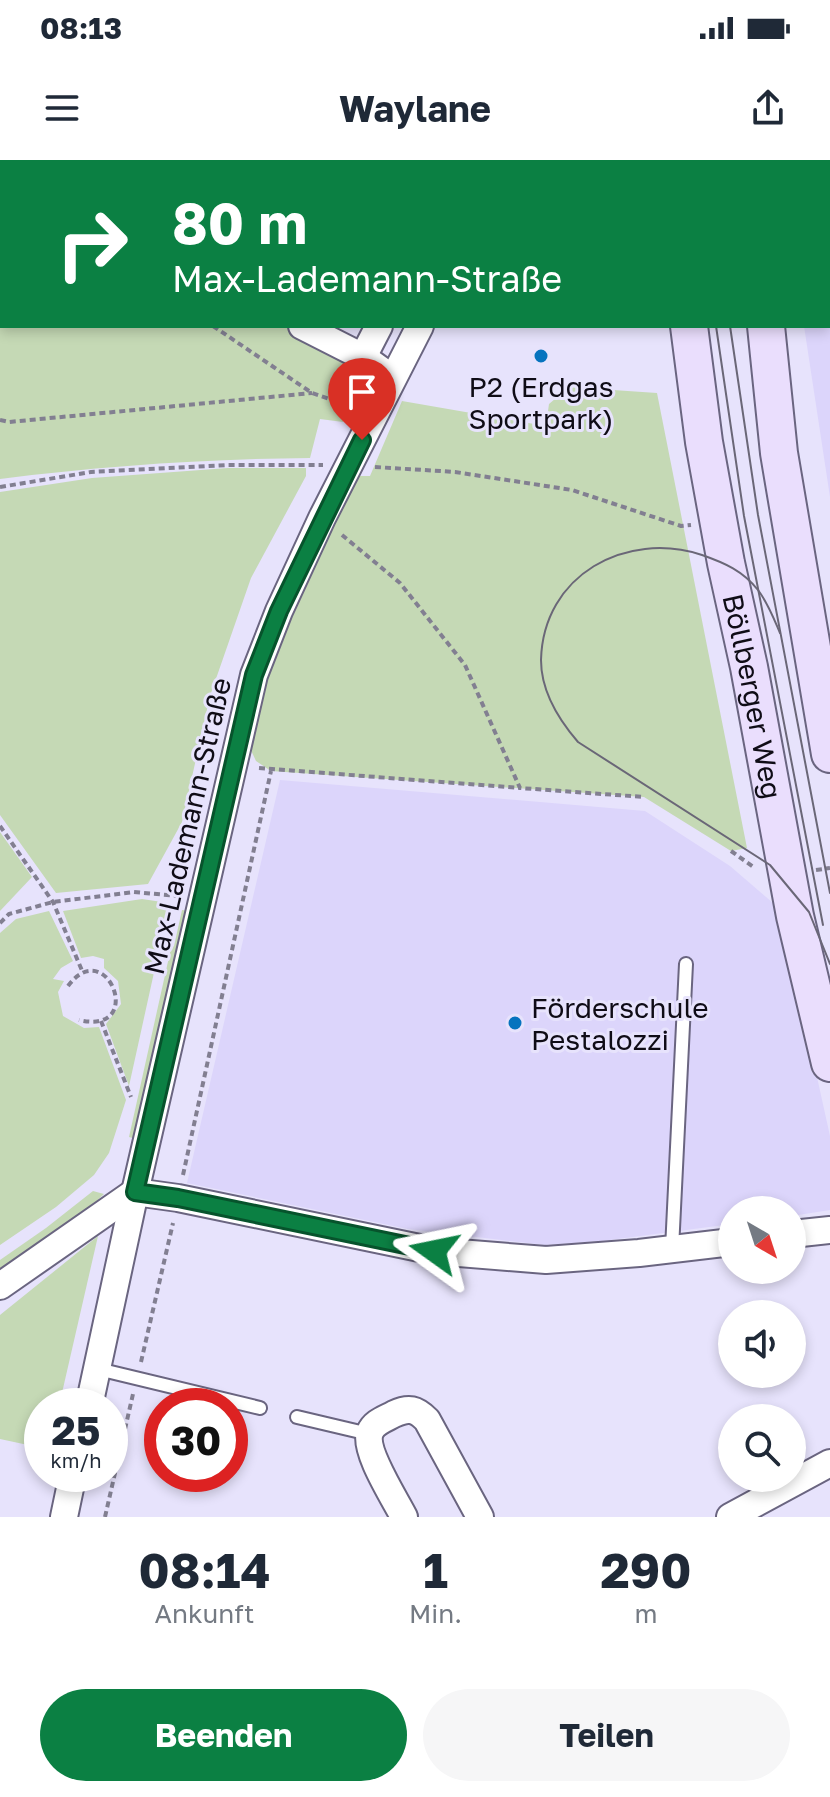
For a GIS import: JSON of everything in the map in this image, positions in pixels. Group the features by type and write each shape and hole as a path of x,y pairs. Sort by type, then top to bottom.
{"street":[{"path":"306,328 363,357 392,378"},
{"path":"363,357 378,328"},
{"name":"Max-Lademann-Straße","path":"93,1388 135,1192 254,675 279,611 322,518 419,328"},
{"name":"Böllberger Weg","path":"689,328 704,442 726,563 749,667 795,916 830,1063"},
{"path":"766,328 779,453 830,754"},
{"path":"0,1286 135,1192 178,1198 434,1251 546,1260 718,1244"},
{"path":"806,1233 830,1230"},
{"path":"404,1517 369,1449 369,1434 376,1423 404,1409 417,1410 427,1420 480,1517"},
{"path":"730,1517 830,1463"},
{"path":"64,1517 69,1492"}],"lane":[{"path":"672,1249 686,964"},
{"path":"98,1369 260,1408"},
{"path":"297,1417 369,1434"}],"path":[{"path":"216,328 312,393 375,414"},
{"path":"0,420 9,422 128,412 312,393"},
{"path":"322,518 400,583 465,665 520,788"},
{"path":"233,762 271,771 644,797"},
{"path":"105,1517 271,771"},
{"path":"0,826 53,902 83,973"},
{"path":"0,923 9,914 53,902 134,892 202,899"},
{"path":"68,986 83,973 98,973 113,983 116,1004 113,1012 101,1021 91,1023 79,1020"},
{"path":"101,1021 131,1098"}],"shaded area":[{"path":"804,328 830,328 830,497"},
{"name":"Förderschule Pestalozzi","path":"280,780 645,811 730,866 780,909 830,1136 830,1210 806,1214 806,1196 718,1196 718,1226 545,1245 408,1229 187,1183"}],"green space":[{"path":"0,328 306,328 363,357 343,422 320,419 310,458 155,464 0,479"},
{"path":"569,387 657,393 747,848 731,851 644,797 271,771 256,761 249,746 265,682 293,613 357,476 370,476 402,401 546,426 549,404"},
{"path":"228,468 306,468 306,476 251,578 210,696 182,822 148,884 56,893 0,815 0,492 92,478"},
{"path":"0,832 32,877 0,911"},
{"path":"142,899 162,902 168,909 129,1086 106,1024 121,1004 118,981 104,968 104,959 93,956 81,958 63,911"},
{"path":"182,910 189,911 136,1139 129,1137"},
{"path":"49,911 73,961 61,968 53,979 64,981 58,992 63,1016 84,1028 99,1027 126,1100 109,1153 94,1175 56,1207 0,1245 0,933 16,919"},
{"path":"93,1191 104,1194 86,1211 0,1272 0,1260"},
{"path":"98,1236 63,1388 24,1388 24,1444 0,1439 0,1315"}],"tram line":[{"path":"716,328 744,516 823,925"},
{"path":"730,328 758,515 830,893"},
{"path":"780,633 758,590 733,568 702,555 673,549 645,549 618,555 594,566 573,583 556,604 545,630 542,672 552,704 578,742 770,865 809,912 830,964"}],"place":[{"name":"P2 (Erdgas Sportpark)","path":"541,356"},
{"name":"Förderschule Pestalozzi","path":"515,1023"}],"route":[{"path":"362,440 279,611 254,675 135,1192 178,1198 434,1251"}]}
